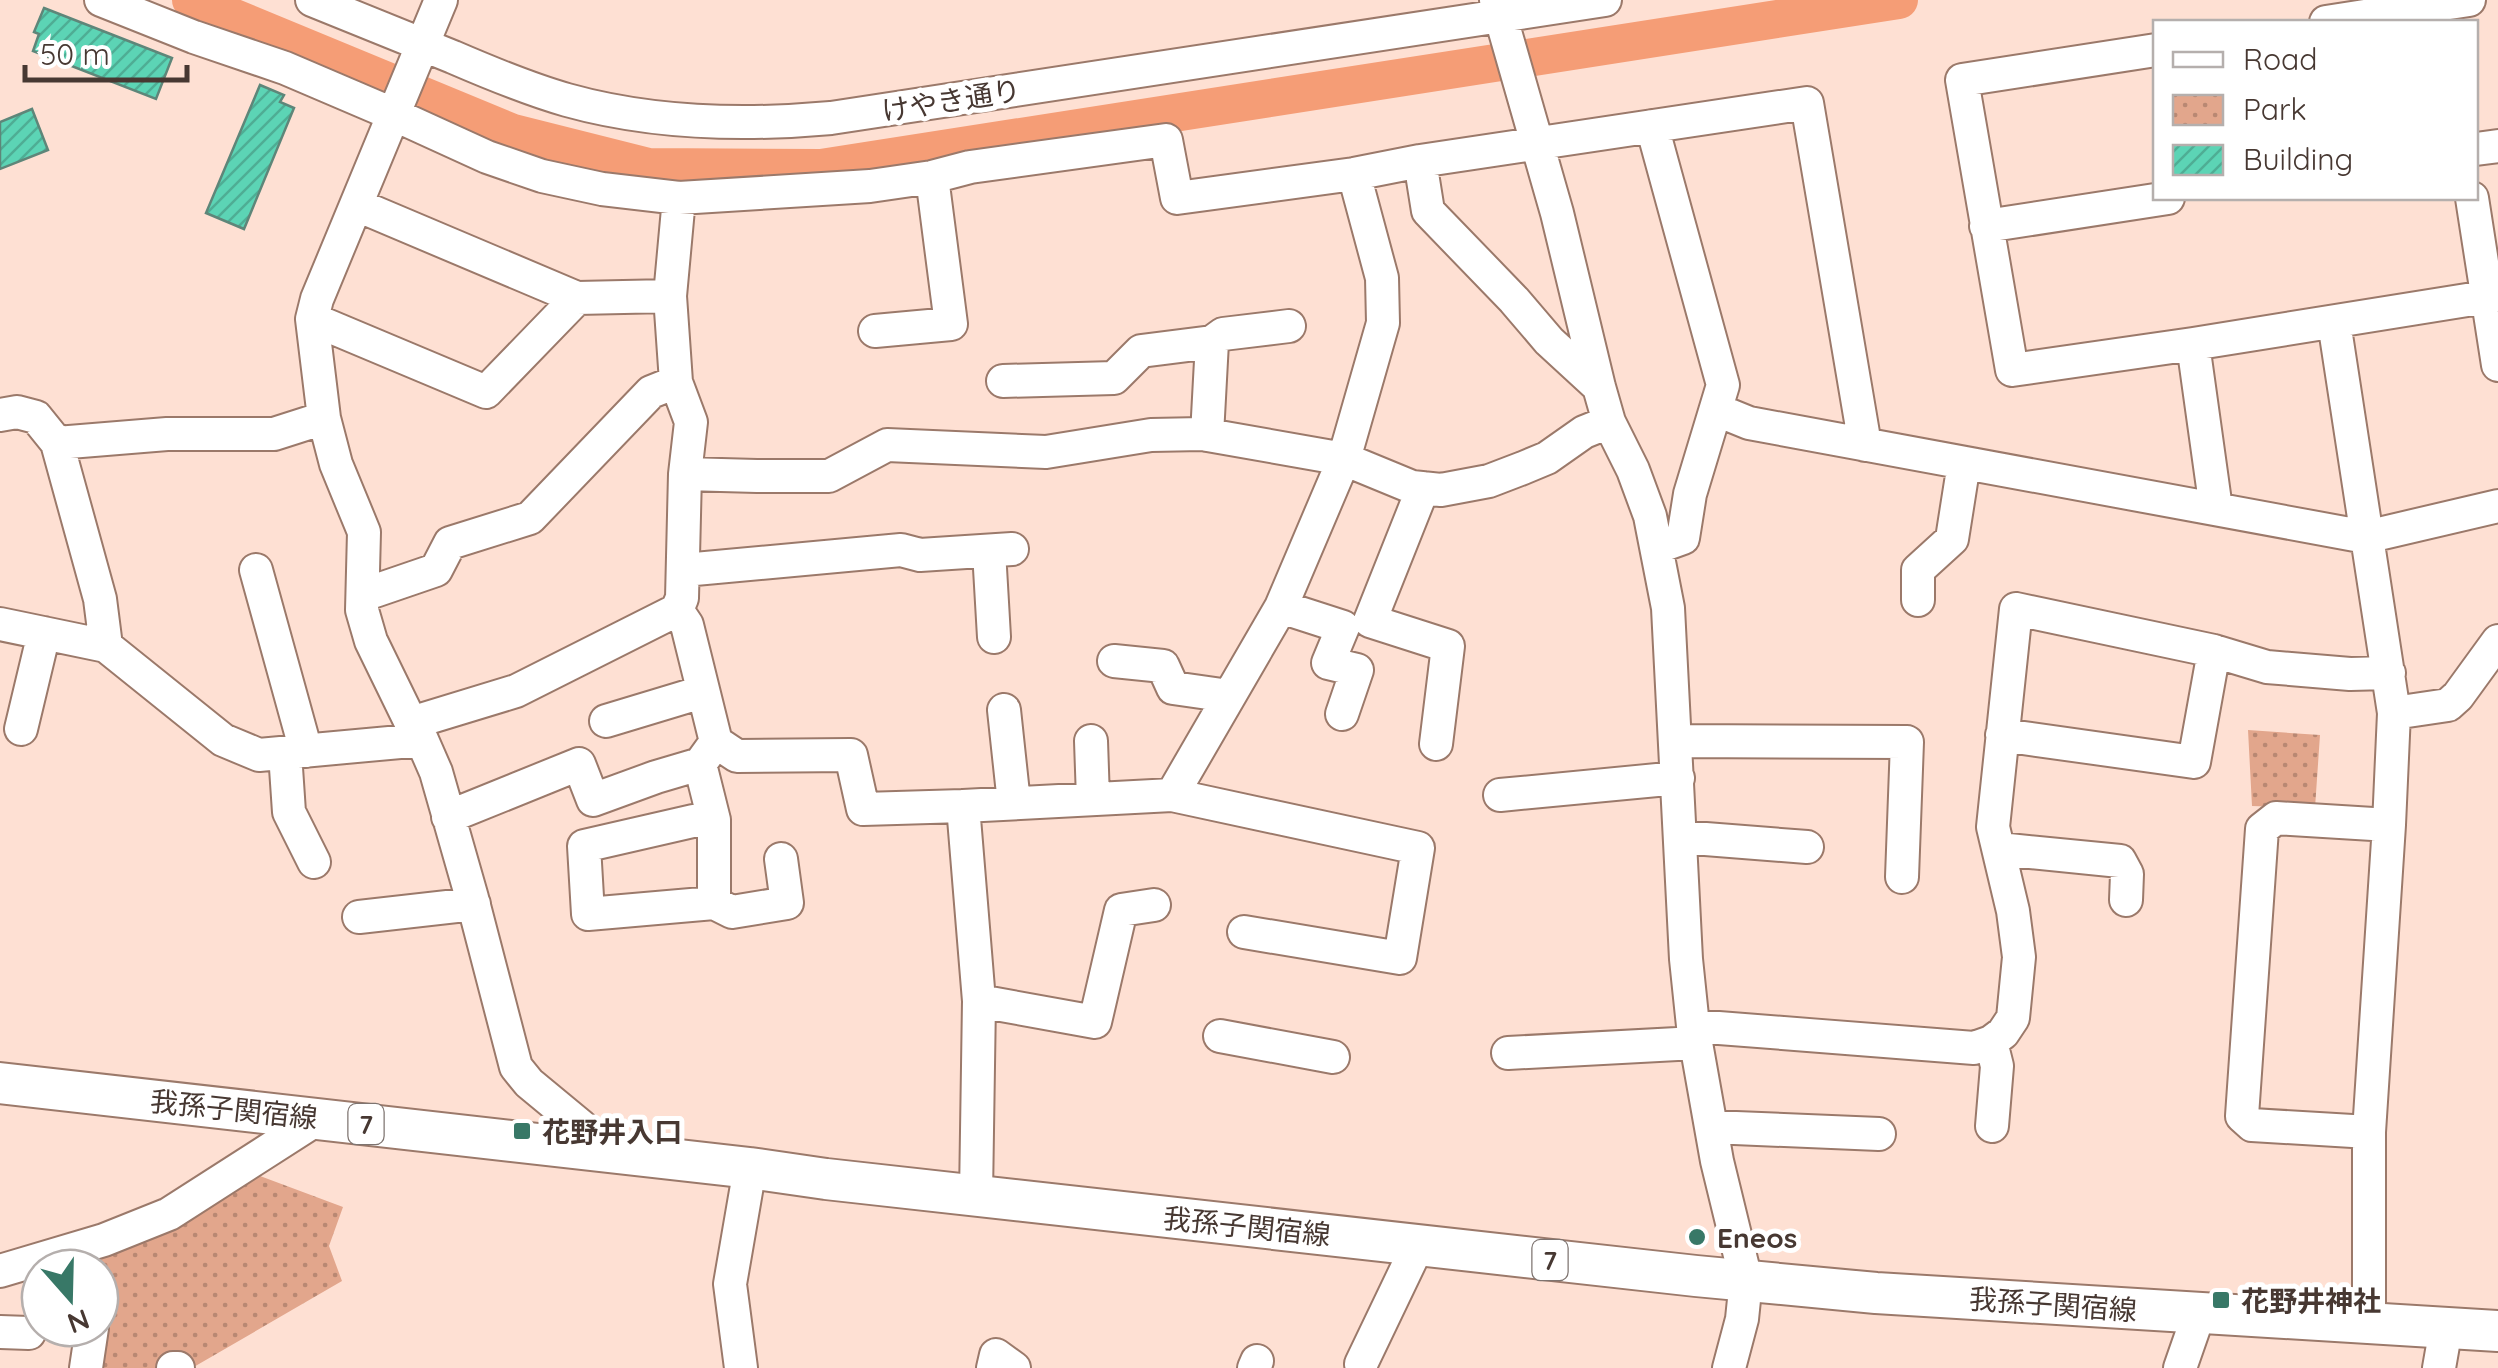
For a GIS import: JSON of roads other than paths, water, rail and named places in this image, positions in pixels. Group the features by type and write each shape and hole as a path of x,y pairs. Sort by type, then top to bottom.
{"main road":[{"name":"我孫子関宿線","path":"0,1084 976,1196 1876,1293 2498,1331"}],"street":[{"path":"102,0 397,110 487,158 542,176 602,189 679,198 870,186 970,167 1166,140 1177,198 1807,103 1865,445"},
{"name":"けやき通り","path":"312,0 418,56 566,100 666,119 728,124 850,115 1506,33 1605,0"},
{"path":"441,0 312,319 324,418 336,464 364,532 362,610 370,641 436,772 516,1067 605,1153"},
{"path":"2343,20 2450,7"},
{"path":"1506,33 1561,230 1598,388 1633,470 1658,547 1668,608 1686,960 1694,1035 1710,1127 1746,1280 1742,1319 1729,1368"},
{"path":"2153,50 1962,80 2012,370 2493,296"},
{"path":"1652,126 1723,385 1690,494 1683,538 1658,547"},
{"path":"1420,161 1428,212 1598,388"},
{"path":"1172,795 1281,607 1344,459 1383,323 1382,278 1354,174"},
{"path":"876,331 952,324 932,176"},
{"path":"0,624 106,646 223,740 260,755 417,732 516,690 677,610 682,598 685,474 691,422 676,382 670,296 679,198"},
{"path":"1986,226 2155,200"},
{"path":"2472,200 2493,296 2498,365"},
{"path":"357,206 577,298 670,296"},
{"path":"312,319 486,392 577,298"},
{"path":"2334,322 2394,713 2369,1132 2369,1324"},
{"path":"1003,381 1114,378 1141,350 1212,342 1223,334 1288,326"},
{"path":"1206,435 1212,342"},
{"path":"2194,344 2216,509"},
{"path":"363,596 436,570 450,544 530,518 651,392 676,382"},
{"path":"1717,410 1749,423 2366,537 2498,506"},
{"path":"0,415 17,412 36,417 58,443 100,599 106,646"},
{"path":"58,443 167,434 274,434 324,418"},
{"path":"685,474 828,476 888,444 1046,452 1151,435 1206,435 1344,459 1412,487 1441,490 1489,481 1547,458 1584,432 1610,422"},
{"path":"1918,600 1918,570 1952,539 1964,463"},
{"path":"1423,488 1370,622 1448,646 1436,744"},
{"path":"684,570 902,550 920,556 1000,550 994,637"},
{"path":"256,570 296,752 289,812 314,862"},
{"path":"1281,607 1343,627 1328,663 1357,670 1342,714"},
{"path":"1508,1052 1694,1035 1974,1048 2003,1034 2013,1018 2019,957 2013,910 1993,827 2016,609 2214,650 2267,668 2389,674"},
{"path":"677,610 687,625 702,692 714,820 714,903"},
{"path":"21,729 44,633"},
{"path":"2394,713 2448,705 2498,641"},
{"path":"2002,735 2194,762 2214,650"},
{"path":"1114,661 1162,666 1173,688 1229,696"},
{"path":"606,720 702,692"},
{"path":"1004,710 1014,803"},
{"path":"1091,740 1093,799"},
{"path":"1676,741 1907,742 1902,877"},
{"path":"448,817 578,764 593,800 708,753 851,755 863,809 1172,795 1418,848 1400,958 1244,932"},
{"path":"1500,796 1678,778"},
{"path":"963,806 979,1001 976,1196"},
{"path":"2369,1132 2252,1125 2242,1116 2262,828 2276,818 2389,825"},
{"path":"714,820 693,821 584,846 588,914 714,903 732,912 787,903 781,859"},
{"path":"1680,837 1807,847"},
{"path":"1999,848 2120,861 2127,874 2126,900"},
{"path":"360,917 474,904"},
{"path":"979,1001 1095,1022 1121,910 1154,905"},
{"path":"1220,1036 1332,1057"},
{"path":"1992,1042 1998,1066 1992,1126"},
{"path":"112,1248 317,1118"},
{"path":"1710,1127 1879,1134"},
{"path":"740,1368 730,1284 750,1168"},
{"path":"1361,1364 1418,1245"},
{"path":"2180,1368 2196,1312"},
{"path":"2439,1368 2446,1328"},
{"path":"993,1368 996,1356 1014,1368"}],"waterway":[{"path":"191,0 513,133 648,167 821,168 1899,0"}],"place":[{"name":"花野井入口","path":"522,1131"},
{"name":"Eneos","path":"1697,1237"},
{"name":"花野井神社","path":"2221,1300"}]}
